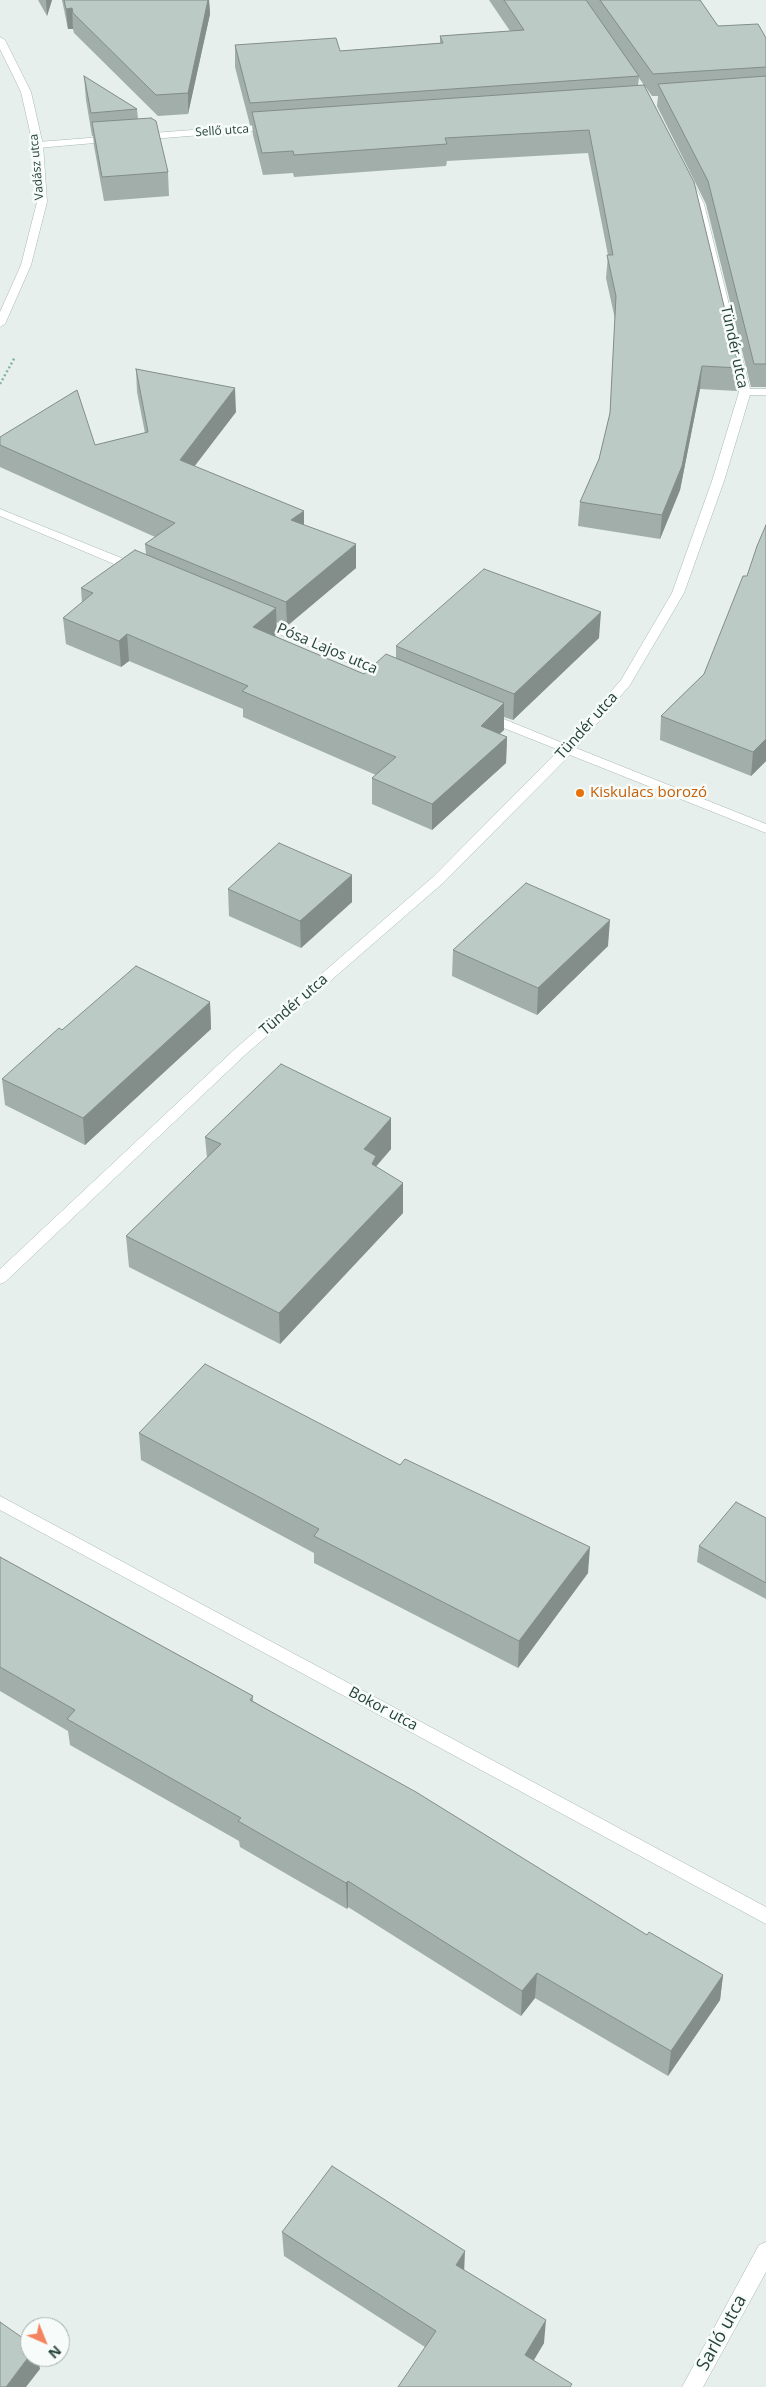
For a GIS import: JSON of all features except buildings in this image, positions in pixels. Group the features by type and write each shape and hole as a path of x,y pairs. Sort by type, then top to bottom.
{"street":[{"name":"Vadász utca","path":"0,40 26,92 38,145 42,202 26,265 0,324"},
{"name":"Sellő utca","path":"38,145 279,127"},
{"name":"Tündér utca","path":"0,1278 240,1052 438,880 567,750 626,682 678,593 718,481 745,392 699,204 686,178"},
{"path":"745,392 766,392"},
{"path":"0,512 146,573"},
{"name":"Pósa Lajos utca","path":"247,615 402,681"},
{"path":"476,712 766,829"},
{"name":"Bokor utca","path":"0,1502 766,1916"},
{"name":"Sarló utca","path":"692,2387 766,2252"}],"place":[{"name":"Kiskulacs borozó","path":"580,793"}]}
